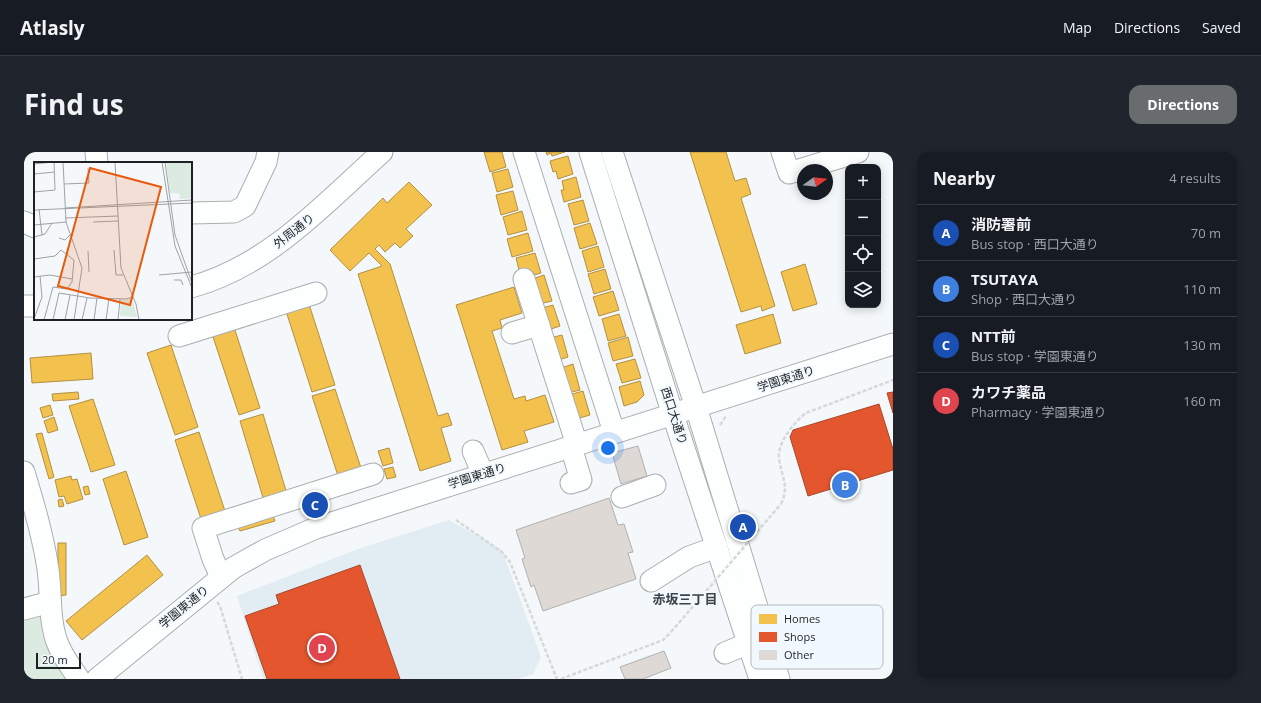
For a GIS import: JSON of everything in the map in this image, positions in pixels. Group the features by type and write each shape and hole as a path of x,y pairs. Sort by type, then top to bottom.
{"street":[{"path":"96,152 97,162"},
{"path":"192,213 234,212 245,206 266,162 268,152"},
{"name":"外周通り","path":"192,287 221,276 259,257 320,210 382,152"},
{"path":"524,152 614,432"},
{"name":"西口大通り","path":"590,152 673,415 751,650"},
{"name":"西口大通り","path":"612,152 696,407 756,605"},
{"path":"782,152 789,173 858,152"},
{"path":"24,222 34,227"},
{"path":"524,279 574,446 581,480 571,483"},
{"path":"179,336 316,293"},
{"path":"512,333 539,325"},
{"name":"学園東通り","path":"97,679 184,594 205,590 233,568 265,550 316,528 893,344"},
{"path":"473,451 483,474"},
{"path":"24,472 32,528 48,565 50,602 56,641 79,679"},
{"path":"221,577 213,559 203,528 373,474"},
{"path":"622,496 655,485"},
{"path":"651,581 689,557 717,547"},
{"path":"24,609 50,602"},
{"path":"725,653 749,643"},
{"name":"西口大通り","path":"757,669 760,679"},
{"name":"西口大通り","path":"776,669 779,679"}],"path":[{"path":"561,679 663,640 782,504 787,493 778,456 794,422 806,413 893,380"},
{"path":"456,520 502,552 510,562 557,679"},
{"path":"205,590 220,606 242,679"}],"shaded area":[{"path":"449,520 502,550 541,657 533,674 518,679 263,679 237,596 358,549"},
{"path":"43,610 68,679 24,679 24,614"}],"building: Homes":[{"path":"484,152 502,152 506,167 490,172"},
{"path":"546,152 565,152 552,156 551,153 547,155"},
{"path":"690,152 726,152 735,181 746,178 751,194 741,198 775,306 762,311 761,306 741,312"},
{"path":"568,156 573,174 558,179 556,171 553,172 550,161"},
{"path":"508,169 513,187 497,192 492,173"},
{"path":"576,177 581,197 564,202 561,190 564,190 562,181"},
{"path":"409,182 432,205 406,229 413,236 400,248 395,243 385,252 379,245 375,249 390,264 438,416 448,413 452,425 441,428 451,461 420,471 358,274 382,266 369,253 350,271 330,250 383,198 387,203"},
{"path":"513,191 518,210 501,215 496,195"},
{"path":"583,200 589,221 574,225 568,204"},
{"path":"522,211 527,230 508,235 503,217"},
{"path":"590,223 597,244 580,249 574,228"},
{"path":"528,233 533,251 512,257 507,239"},
{"path":"598,246 604,267 588,272 582,251"},
{"path":"535,253 541,273 531,276 520,274 516,258"},
{"path":"805,264 817,304 793,311 781,272"},
{"path":"605,269 611,289 594,294 588,274"},
{"path":"544,275 552,301 539,304 532,279"},
{"path":"514,287 522,313 500,320 502,328 492,331 514,399 525,396 526,401 545,395 554,422 524,431 528,442 502,450 456,305"},
{"path":"613,291 619,310 599,316 593,297"},
{"path":"308,301 335,385 312,392 285,308"},
{"path":"553,305 560,326 548,330 542,308"},
{"path":"619,314 626,336 608,341 602,319"},
{"path":"773,314 781,343 745,354 736,325"},
{"path":"234,327 260,408 239,415 212,334"},
{"path":"562,335 568,357 556,361 550,338"},
{"path":"628,337 633,356 613,361 608,343"},
{"path":"171,345 198,427 175,435 147,353"},
{"path":"91,353 93,379 32,383 30,358"},
{"path":"635,359 641,378 622,383 616,364"},
{"path":"573,364 580,390 568,393 561,368"},
{"path":"640,381 644,395 637,402 624,406 619,387"},
{"path":"335,389 362,471 339,479 312,396"},
{"path":"583,391 590,415 576,419 569,395"},
{"path":"78,392 79,399 53,401 52,394"},
{"path":"93,399 115,465 91,472 69,406"},
{"path":"50,405 53,415 43,418 40,408"},
{"path":"263,414 287,494 264,501 240,421"},
{"path":"54,417 58,430 48,433 44,421"},
{"path":"199,432 226,514 202,522 175,440"},
{"path":"42,433 54,477 49,479 36,434"},
{"path":"389,448 393,463 383,466 378,451"},
{"path":"393,467 396,477 387,479 384,469"},
{"path":"126,471 148,537 124,545 103,479"},
{"path":"71,476 72,480 77,479 83,499 67,504 64,496 59,497 55,480"},
{"path":"88,486 90,494 85,495 83,487"},
{"path":"62,499 64,506 59,507 58,500"},
{"path":"272,513 275,521 240,531 237,526"},
{"path":"58,543 66,543 66,595 58,596"},
{"path":"147,555 163,575 82,640 66,621"}],"building: Shops":[{"path":"893,392 893,413 887,393"},
{"path":"879,404 893,449 893,470 854,482 855,488 836,494 834,488 808,496 790,437 793,430"},
{"path":"360,565 400,679 267,679 245,616 279,604 276,595"}],"building: Other":[{"path":"638,446 647,476 621,484 612,453"},
{"path":"609,498 618,525 624,524 633,552 628,553 636,579 543,611 534,585 531,587 522,559 525,558 516,530"},
{"path":"664,651 671,668 643,679 625,679 620,667"}],"place":[{"name":"TSUTAYA","path":"845,485"},
{"name":"NTT前","path":"315,505"},
{"name":"消防署前","path":"743,527"},
{"name":"カワチ薬品","path":"322,648"}],"district":[{"name":"赤坂三丁目","path":"685,599"}]}
